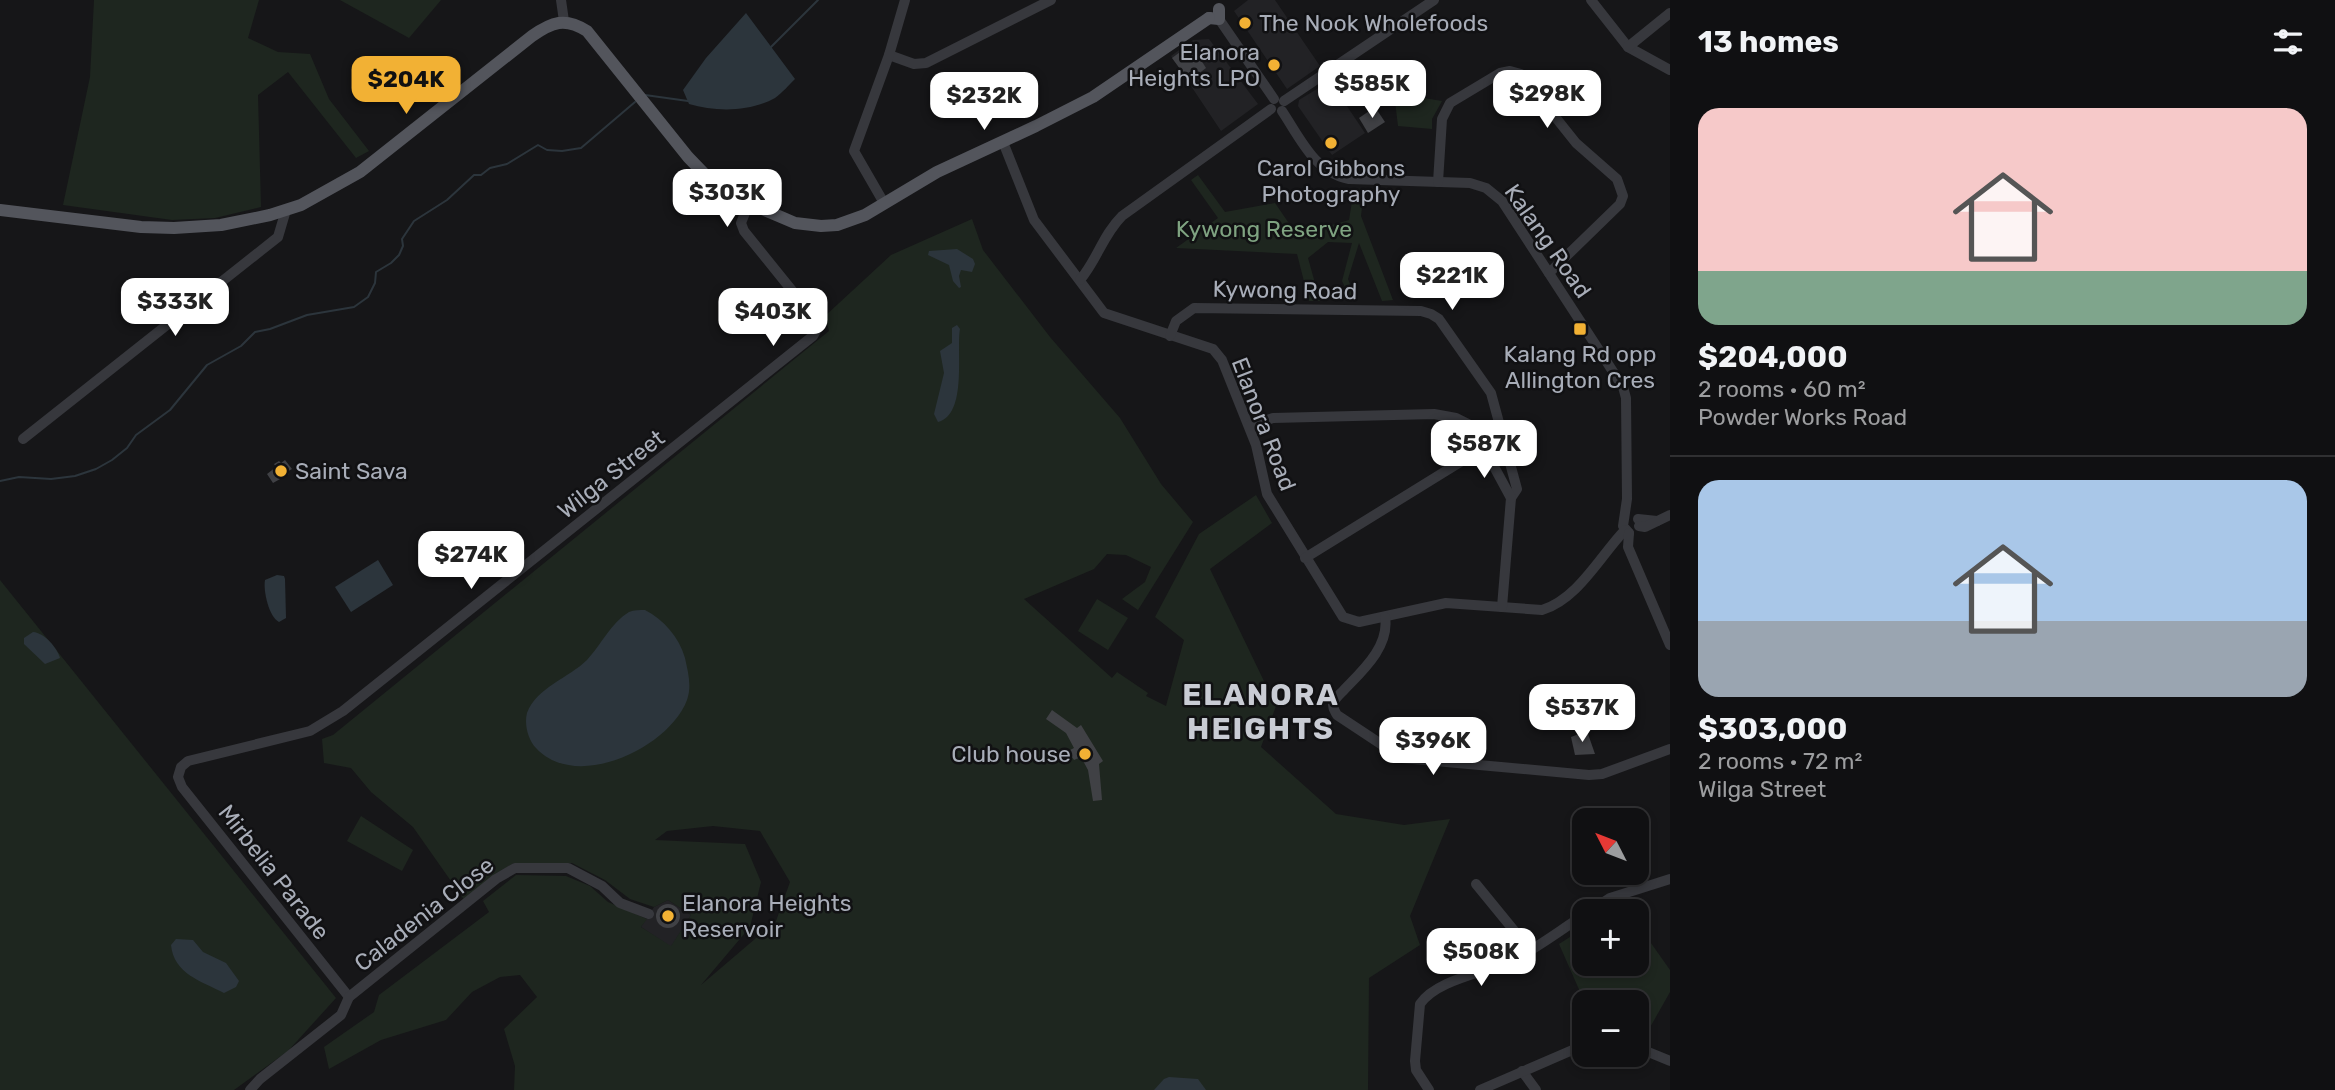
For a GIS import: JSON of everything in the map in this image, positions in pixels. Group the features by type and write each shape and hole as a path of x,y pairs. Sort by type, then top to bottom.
{"main road":[{"path":"0,210 141,227 174,228 221,225 286,210 360,172 532,36 548,25 564,21 574,23 587,31 688,158 714,184 795,223 821,226 852,221 937,172 1093,97 1216,15 1229,0"}],"street":[{"path":"561,0 564,21"},
{"path":"884,202 854,151 889,55 905,0"},
{"path":"889,55 914,64 926,63 1051,0"},
{"path":"1080,280 1093,265 1110,228 1122,216 1278,105 1434,0"},
{"path":"1591,0 1628,47 1670,70"},
{"path":"1628,47 1670,13"},
{"name":"Kalang Road","path":"1216,15 1321,166 1335,176 1349,180 1476,184 1496,195 1623,387 1626,398 1627,499 1631,524 1628,542 1670,645"},
{"path":"1438,182 1442,119 1450,103 1500,73 1510,71 1521,74 1576,143 1617,179 1622,188 1620,204 1549,273"},
{"name":"Elanora Road","path":"1003,142 1034,220 1104,313 1213,349 1222,360 1249,426 1268,494 1343,617 1359,622 1446,603 1542,610 1571,592 1631,524"},
{"name":"Wilga Street","path":"181,767 188,761 310,731 343,711 813,335 817,329 815,319 744,231 741,223 749,203"},
{"path":"23,439 278,237 286,210"},
{"name":"Kywong Road","path":"1170,336 1176,321 1194,308 1371,310 1432,314 1491,393 1517,489 1511,498 1511,528 1502,607"},
{"path":"1249,426 1273,418 1434,414 1456,418 1472,426 1511,498"},
{"path":"1306,558 1483,448"},
{"path":"1631,524 1645,527 1670,515"},
{"path":"1610,547 1619,547 1632,557"},
{"path":"1385,617 1385,635 1378,649 1367,666 1335,700 1333,708 1337,715 1402,758 1589,775 1602,774 1670,749"},
{"name":"Mirbelia Parade","path":"181,767 178,777 182,787 349,997"},
{"name":"Caladenia Close","path":"250,1090 341,1014 349,997 496,879 515,868 568,868 602,886 620,903 649,914"},
{"path":"1609,899 1670,879"},
{"path":"1476,884 1530,950"},
{"path":"1429,1090 1416,1070 1415,1061 1420,1004 1425,997 1437,989 1516,958 1572,923"},
{"path":"1480,1090 1572,1050"},
{"path":"1649,1052 1670,1061"},
{"path":"1522,1071 1536,1090"}],"shaded area":[{"path":"1248,0 1275,0 1320,66 1287,89 1234,11"},
{"path":"746,13 795,79 775,98 755,106 721,109 689,104 683,90 706,58"},
{"path":"1209,39 1258,104 1221,131 1171,56 1193,40"},
{"path":"1330,81 1365,133 1332,155 1298,106 1299,100"},
{"path":"957,249 973,259 975,264 972,272 961,270 959,288 953,281 949,265 928,255 929,251"},
{"path":"957,325 960,329 957,395 954,407 947,417 938,422 934,414 944,373 940,351 952,343 952,328"},
{"path":"378,560 393,585 351,612 335,587"},
{"path":"277,575 284,576 285,579 286,618 279,622 270,609 265,585 265,580"},
{"path":"645,610 670,630 685,658 689,690 687,700 677,718 642,748 620,758 597,765 574,766 553,761 533,745 529,736 526,717 531,704 545,690 587,660 611,628 623,617 631,611"},
{"path":"33,632 50,642 60,658 45,664 24,644 24,638"},
{"path":"668,900 691,915 671,947 641,927 654,907"},
{"path":"176,939 193,940 203,952 226,963 239,981 236,987 224,993 183,970 173,955 171,945"},
{"path":"1169,1077 1198,1079 1206,1090 1154,1090"}],"green space":[{"path":"94,0 259,0 248,38 278,52 310,54 329,99 369,151 356,158 288,72 258,95 261,207 215,218 172,220 63,205 90,77"},
{"path":"340,0 441,0 409,38"},
{"path":"1394,93 1442,101 1432,119 1432,129 1398,126"},
{"name":"Kywong Reserve","path":"1198,175 1225,212 1275,203 1297,235 1349,220 1354,189 1364,190 1361,216 1393,300 1382,301 1359,243 1348,279 1356,300 1351,300 1342,281 1352,243 1328,242 1308,258 1320,301 1309,301 1297,254 1176,248 1218,218 1191,180"},
{"path":"972,219 983,250 1050,337 1120,418 1161,484 1193,522 1138,610 1122,599 1145,582 1151,567 1126,555 1107,554 1094,569 1024,599 1112,678 1117,672 1148,693 1146,696 1166,706 1184,640 1155,617 1199,534 1256,495 1272,523 1210,569 1276,706 1261,747 1336,814 1404,825 1450,819 1410,916 1420,945 1369,978 1368,1090 514,1090 515,1066 504,1029 537,997 520,975 500,977 472,992 446,1020 381,1040 329,1069 324,1047 374,1012 379,995 489,912 483,901 516,875 566,876 590,886 608,902 647,919 641,927 671,946 691,915 668,900 654,907 630,899 605,880 572,863 514,863 495,874 465,901 413,827 371,792 351,768 324,763 322,739 333,735 829,331 825,316 891,255","holes":["713,826 760,831 790,882 776,921 701,985 750,927 761,882 745,844 655,840 667,831"]},
{"path":"0,580 336,998 288,1051 234,1090 0,1090"},
{"path":"1097,599 1128,618 1108,650 1078,631"},
{"path":"361,816 413,850 402,871 347,841"},
{"path":"1572,936 1572,974 1559,944"},
{"path":"1649,940 1670,970 1670,992 1649,1029 1649,990 1579,990 1573,976 1649,976"}],"building":[{"path":"1191,44 1206,68 1189,81 1172,58"},
{"path":"1375,107 1385,122 1368,133 1359,118"},
{"name":"Saint Sava","path":"285,460 292,469 287,472 289,474 273,483 267,474 276,467 274,464"},
{"name":"Club house","path":"1052,710 1077,728 1081,725 1103,761 1099,764 1102,800 1093,801 1088,770 1081,757 1074,760 1068,751 1074,748 1066,733 1046,719"},
{"path":"1587,731 1595,754 1575,755 1571,737"},
{"name":"Elanora Heights Reservoir","path":"668,904 676,908 680,916 676,924 668,928 660,924 656,916 660,908"}],"waterway":[{"path":"771,47 818,0"},
{"path":"645,95 688,101"},
{"path":"0,481 19,477 51,479 75,476 112,460 127,448 136,435 170,410 207,365 241,346 255,332 307,315 354,307 368,297 375,283 376,272 399,255 403,246 402,239 414,221 447,200 474,175 481,175 490,168 507,164 538,145 547,150 581,148 635,102"}],"place":[{"name":"The Nook Wholefoods","path":"1245,23"},
{"name":"Elanora Heights LPO","path":"1274,65"},
{"name":"Carol Gibbons Photography","path":"1331,143"},
{"name":"Kalang Rd opp Allington Cres","path":"1580,329"},
{"name":"Saint Sava","path":"281,471"},
{"name":"Club house","path":"1085,754"},
{"name":"Elanora Heights Reservoir","path":"668,916"}],"district":[{"name":"ELANORA HEIGHTS","path":"1261,712"}]}
